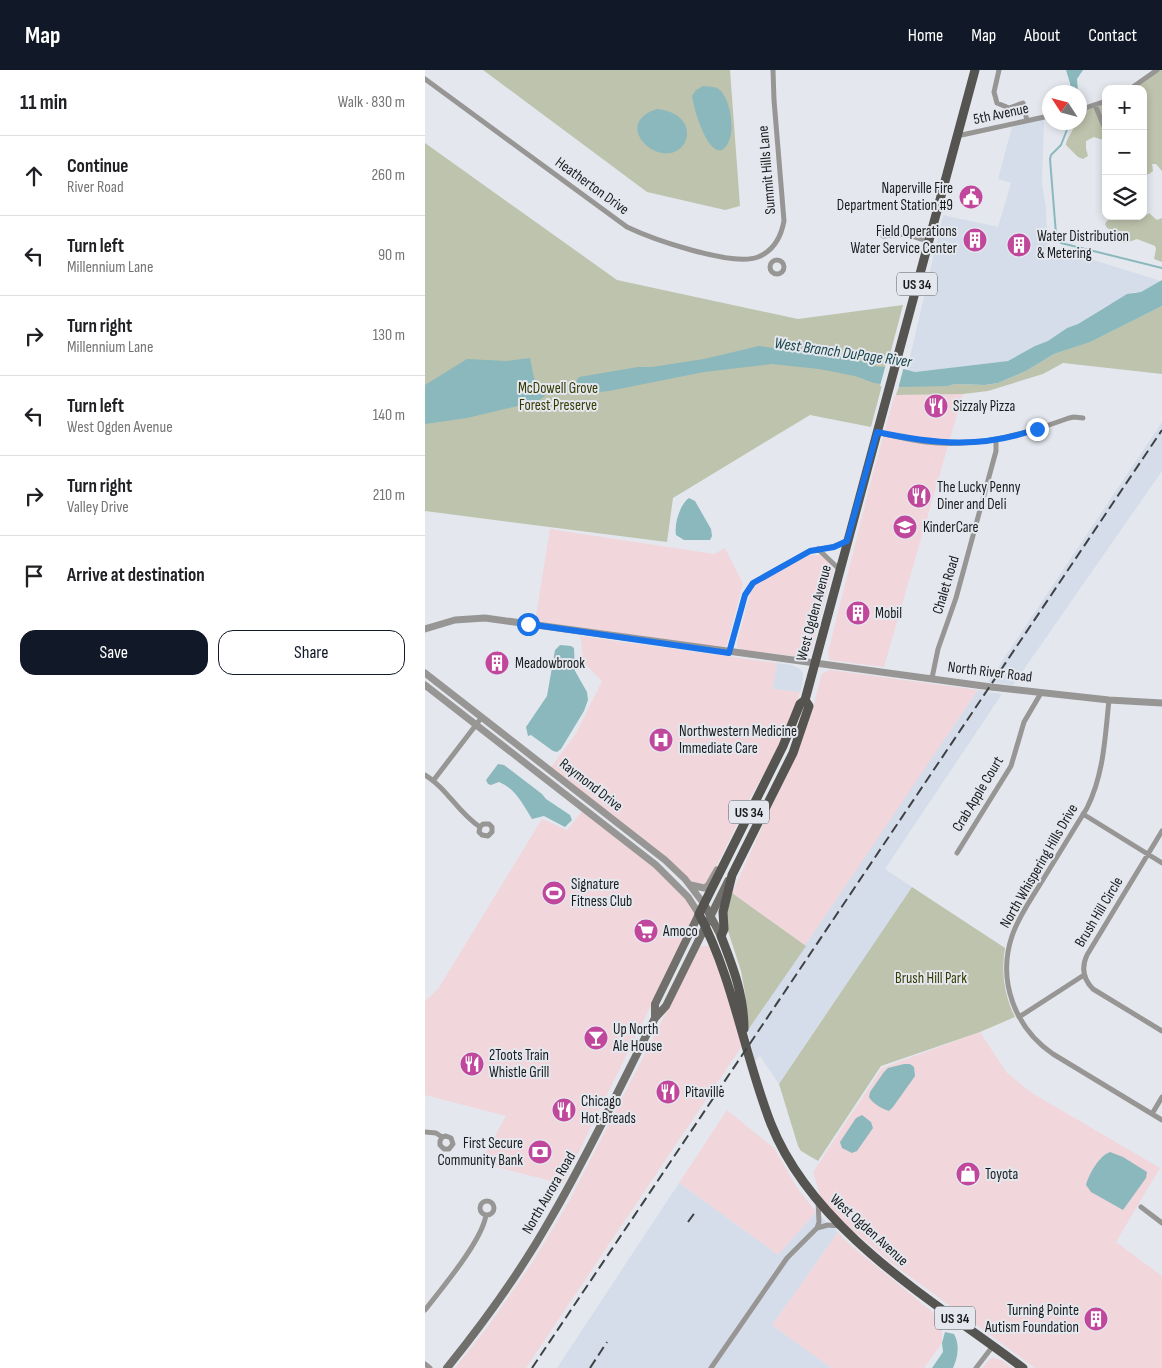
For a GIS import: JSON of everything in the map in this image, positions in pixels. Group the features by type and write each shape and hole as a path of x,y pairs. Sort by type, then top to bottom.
{"main road":[{"name":"West Ogden Avenue","path":"975,70 805,700 800,704 787,738 699,914 725,972 758,1088 775,1133 801,1179 841,1226 882,1263 1023,1368"},
{"name":"West Ogden Avenue","path":"754,832 799,738 809,706 805,700"},
{"name":"North Aurora Road","path":"447,1368 500,1298 550,1221 587,1153 655,1018 666,1006 754,832"},
{"name":"West Ogden Avenue","path":"732,875 723,912 724,929 721,936 734,968 744,1008 745,1039"},
{"name":"Raymond Drive","path":"703,904 721,936"},
{"name":"North Aurora Road","path":"655,1018 655,1004 699,914"}],"street":[{"name":"Summit Hills Lane","path":"766,252 777,241 784,222 773,70"},
{"path":"999,70 995,84 995,98 997,102 1009,108 1023,103 1027,121"},
{"path":"1136,85 1157,70"},
{"name":"Heatherton Drive","path":"425,79 627,227 666,243 738,259 758,257 766,252"},
{"path":"1087,108 1102,102"},
{"path":"1095,105 1106,130"},
{"name":"5th Avenue","path":"957,136 1042,118"},
{"path":"883,236 905,234 928,241"},
{"path":"766,252 772,261"},
{"path":"877,432 911,440 973,443 1029,432 1069,418 1083,418"},
{"name":"Chalet Road","path":"931,678 938,649 957,598 994,461 996,440"},
{"path":"729,653 745,595 750,586 800,556 819,549 834,547 847,541"},
{"path":"819,549 840,570"},
{"name":"North River Road","path":"425,628 455,620 485,618 729,653 1041,693 1162,703"},
{"name":"Raymond Drive","path":"425,673 657,853 688,884 703,904"},
{"name":"Raymond Drive","path":"425,685 656,865 688,897 699,914"},
{"name":"Crab Apple Court","path":"957,853 1011,766 1024,722 1041,693"},
{"name":"North Whispering Hills Drive","path":"1109,700 1100,777 1094,795 1021,916 1011,937 1007,956 1007,978 1011,997 1019,1017 1031,1034 1047,1050 1162,1120"},
{"path":"433,781 482,717"},
{"path":"425,775 433,781 468,819 479,827"},
{"path":"1083,814 1162,863"},
{"name":"Brush Hill Circle","path":"1083,975 1087,955 1162,831"},
{"path":"688,884 703,888 708,886 716,871 723,865"},
{"path":"1019,1017 1083,975 1096,991 1162,1031"},
{"path":"1152,1114 1162,1097"},
{"path":"425,1132 436,1133 442,1137"},
{"path":"711,1368 782,1264 817,1228 819,1222 818,1201"},
{"path":"1141,1207 1162,1223"},
{"path":"425,1310 475,1240 483,1227 486,1215"},
{"path":"817,1228 828,1225 841,1226"},
{"path":"976,1368 993,1346"},
{"path":"425,1364 430,1368"}],"shaded area":[{"path":"1042,119 1042,130 1044,130 1042,184 1046,207 1047,243 1051,247 1161,281 1141,292 1134,292 1106,306 1048,341 1008,361 915,372 907,370 943,215 998,227 1011,183 998,179 1012,127"},
{"path":"963,394 884,667 829,660 828,652 894,397 896,395"},
{"path":"1162,422 1162,471 1013,685 988,682"},
{"path":"550,529 714,554 725,548 743,584 726,648 535,621"},
{"path":"809,555 821,555 831,563 833,571 811,651 805,656 793,656 742,650 737,647 754,585"},
{"path":"580,636 777,663 773,689 800,692 792,718 768,767 751,796 711,877 704,885 693,883 667,857 551,767 575,735 602,681 584,663"},
{"path":"777,663 792,665 800,669 803,673 803,679 800,692 773,689"},
{"path":"830,670 978,690 806,946 732,893 799,747 812,712 821,676"},
{"path":"978,690 1002,694 885,869 912,887 779,1084 760,1056 755,1061 748,1030"},
{"path":"582,811 652,865 684,897 694,911 695,916 563,1184 480,1163 506,1116 425,1095 425,1001 438,989 542,819 567,830"},
{"path":"711,945 723,977 742,1046 526,1368 455,1368 489,1325 532,1263 568,1203 700,947"},
{"path":"980,1032 1007,1073 1032,1093 1160,1168 1116,1242 1162,1276 1162,1368 1035,1368 890,1262 845,1224 821,1198 813,1172 882,1068"},
{"path":"727,1110 774,1148 796,1186 816,1212 778,1255 679,1183"},
{"path":"679,1183 778,1255 816,1212 838,1232 772,1325 831,1368 557,1368"},
{"path":"838,1232 848,1243 942,1320 942,1343 924,1368 831,1368 772,1325"},
{"path":"993,1358 1001,1360 1012,1368 982,1368"}],"green space":[{"path":"483,70 730,70 740,206 725,210 647,192"},
{"path":"1157,70 1162,70 1162,171 1156,164 1152,164 1153,171 1149,174 1147,174 1147,85 1136,85"},
{"path":"1102,103 1102,140 1094,137 1086,141 1088,156 1083,159 1078,157 1066,145 1072,130 1087,130 1087,108"},
{"name":"McDowell Grove Forest Preserve","path":"425,143 617,280 798,319 903,305 871,427 810,415 673,498 667,542 425,511"},
{"path":"1149,213 1157,220 1162,218 1162,262 1154,259 1155,246 1137,239 1126,243 1121,242 1115,231 1107,228 1105,224 1108,220 1147,220"},
{"path":"1162,306 1162,374 1063,363 1043,374 988,391 963,394 896,395 899,386 985,385 998,383 1026,371 1054,354 1089,342"},
{"name":"Brush Hill Park","path":"912,887 1005,948 1004,983 1015,1017 980,1032 881,1066 818,1161 801,1151 798,1146 779,1084"},
{"path":"732,893 806,946 748,1030 741,971 727,928 726,914"}],"water":[{"path":"1066,70 1083,70 1077,79 1077,85 1070,85"},
{"path":"703,86 717,88 725,97 730,111 730,138 727,145 720,150 716,149 709,142 699,123 695,110 692,96 696,90"},
{"path":"657,109 672,113 682,120 686,129 687,138 683,146 675,151 665,153 653,150 639,136 637,129 639,121 649,112"},
{"path":"1162,280 1162,306 1090,342 1054,354 1026,371 998,383 902,387 874,383 855,376 819,369 772,364 704,372 609,391 580,394 577,390 565,392 563,385 575,383 579,377 704,359 759,346 830,355 862,361 878,367 896,367 915,372 1008,361 1048,341 1127,294 1141,292"},
{"path":"530,358 535,383 543,387 545,396 538,401 467,418 425,424 425,385 467,359 507,361"},
{"path":"689,498 695,501 711,529 712,536 710,540 684,540 676,535 678,515"},
{"path":"560,645 574,648 575,671 587,692 588,700 584,711 561,749 557,752 531,735 528,736 526,727 547,696 555,650"},
{"path":"498,764 504,765 546,799 570,815 572,820 565,827 544,816 532,819 519,798 505,785 499,782 491,785 488,784 486,780"},
{"path":"910,1064 914,1067 915,1076 889,1111 877,1106 869,1097 870,1092 888,1068"},
{"path":"862,1115 871,1122 873,1128 857,1151 852,1153 842,1148 840,1142 856,1118"},
{"path":"1110,1152 1123,1157 1147,1172 1146,1178 1123,1210 1091,1192 1086,1185 1095,1166 1102,1157"},
{"path":"945,1332 954,1334 956,1338 958,1351 955,1364 953,1368 932,1368 943,1352 942,1343"}],"pier":[{"path":"886,364 904,366 898,389 880,386"}],"waterway":[{"path":"1067,130 1061,145 1051,155 1050,159 1056,234 1061,243 1162,268"}],"railway":[{"path":"532,1368 1162,430"},
{"path":"688,1222 696,1211"},
{"path":"590,1368 607,1342"}],"place":[{"name":"Naperville Fire Department Station #9","path":"971,197"},
{"name":"Field Operations Water Service Center","path":"975,240"},
{"name":"Water Distribution & Metering","path":"1019,245"},
{"name":"Sizzaly Pizza","path":"936,406"},
{"name":"The Lucky Penny Diner and Deli","path":"919,496"},
{"name":"KinderCare","path":"905,527"},
{"name":"Mobil","path":"858,613"},
{"name":"Meadowbrook","path":"497,663"},
{"name":"Northwestern Medicine Immediate Care","path":"661,740"},
{"name":"Signature Fitness Club","path":"554,893"},
{"name":"Amoco","path":"646,931"},
{"name":"Up North Ale House","path":"596,1038"},
{"name":"2Toots Train Whistle Grill","path":"472,1064"},
{"name":"Pitaville","path":"668,1092"},
{"name":"Chicago Hot Breads","path":"564,1110"},
{"name":"First Secure Community Bank","path":"540,1152"},
{"name":"Toyota","path":"968,1174"},
{"name":"Turning Pointe Autism Foundation","path":"1096,1319"}],"route":[{"path":"528,624 729,653 745,595 753,583 810,551 834,547 847,541 877,432 911,440 963,443 996,440 1037,429"}],"water label":[{"name":"West Branch DuPage River","path":"843,353"}]}
